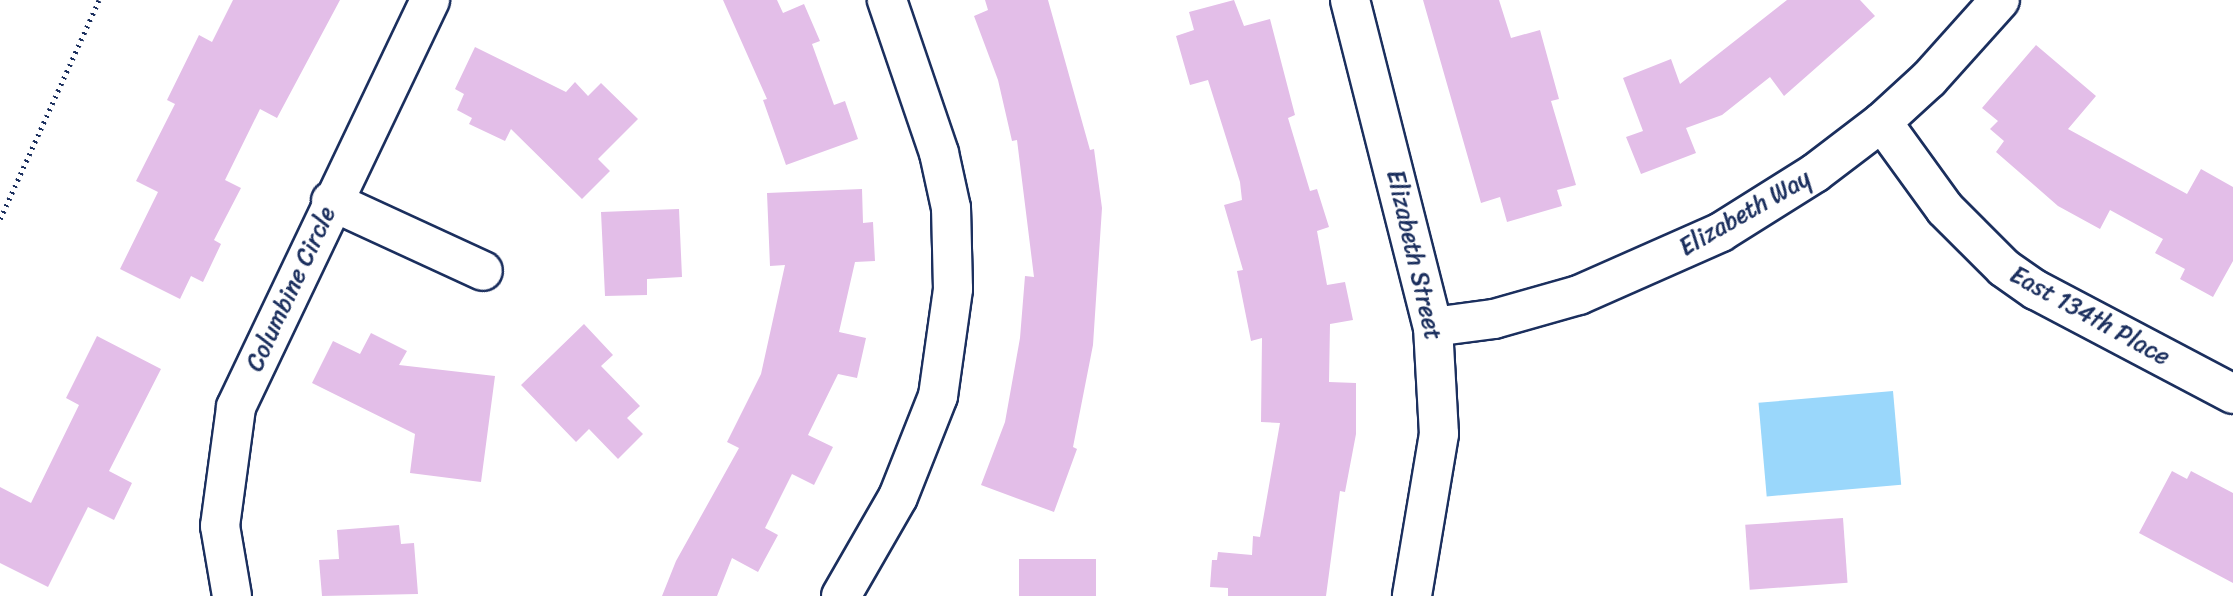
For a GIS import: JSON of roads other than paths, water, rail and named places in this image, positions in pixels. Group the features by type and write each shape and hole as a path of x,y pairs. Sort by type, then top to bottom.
{"street":[{"name":"Columbine Circle","path":"232,596 220,526 236,407 331,201 430,0"},
{"path":"841,596 898,497 938,396 953,289 951,208 939,153 887,0"},
{"name":"Elizabeth Street","path":"1350,0 1433,327 1440,435 1412,596"},
{"name":"Elizabeth Way","path":"1433,327 1494,319 1628,277 1721,232 1882,122 1929,79 2000,0"},
{"name":"East 134th Place","path":"1882,122 1945,209 2004,268 2036,290 2233,394"},
{"path":"331,201 484,271"}],"water":[{"path":"1893,391 1901,485 1767,496 1759,403"}]}
